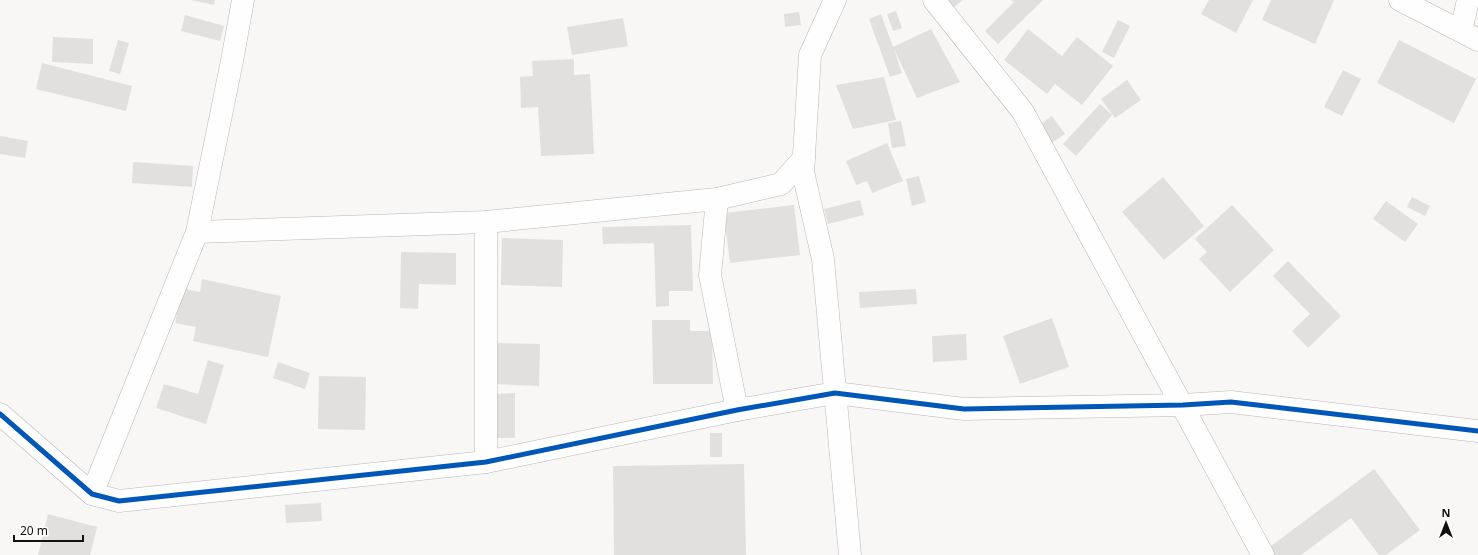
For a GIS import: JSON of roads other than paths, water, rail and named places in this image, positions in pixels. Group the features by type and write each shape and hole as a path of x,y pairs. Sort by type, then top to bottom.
{"street":[{"path":"92,494 197,232 243,0"},
{"path":"835,0 810,55 803,172 823,259 850,555"},
{"path":"934,0 1023,112 1264,555"},
{"path":"1400,0 1469,36 1468,0"},
{"path":"197,232 486,222 717,199 781,184 804,158"},
{"path":"717,199 710,275 737,410"},
{"path":"486,222 486,462"},
{"path":"0,414 92,494 119,501 486,462 737,410 835,393 964,409 1183,405 1231,402 1478,431"}]}
